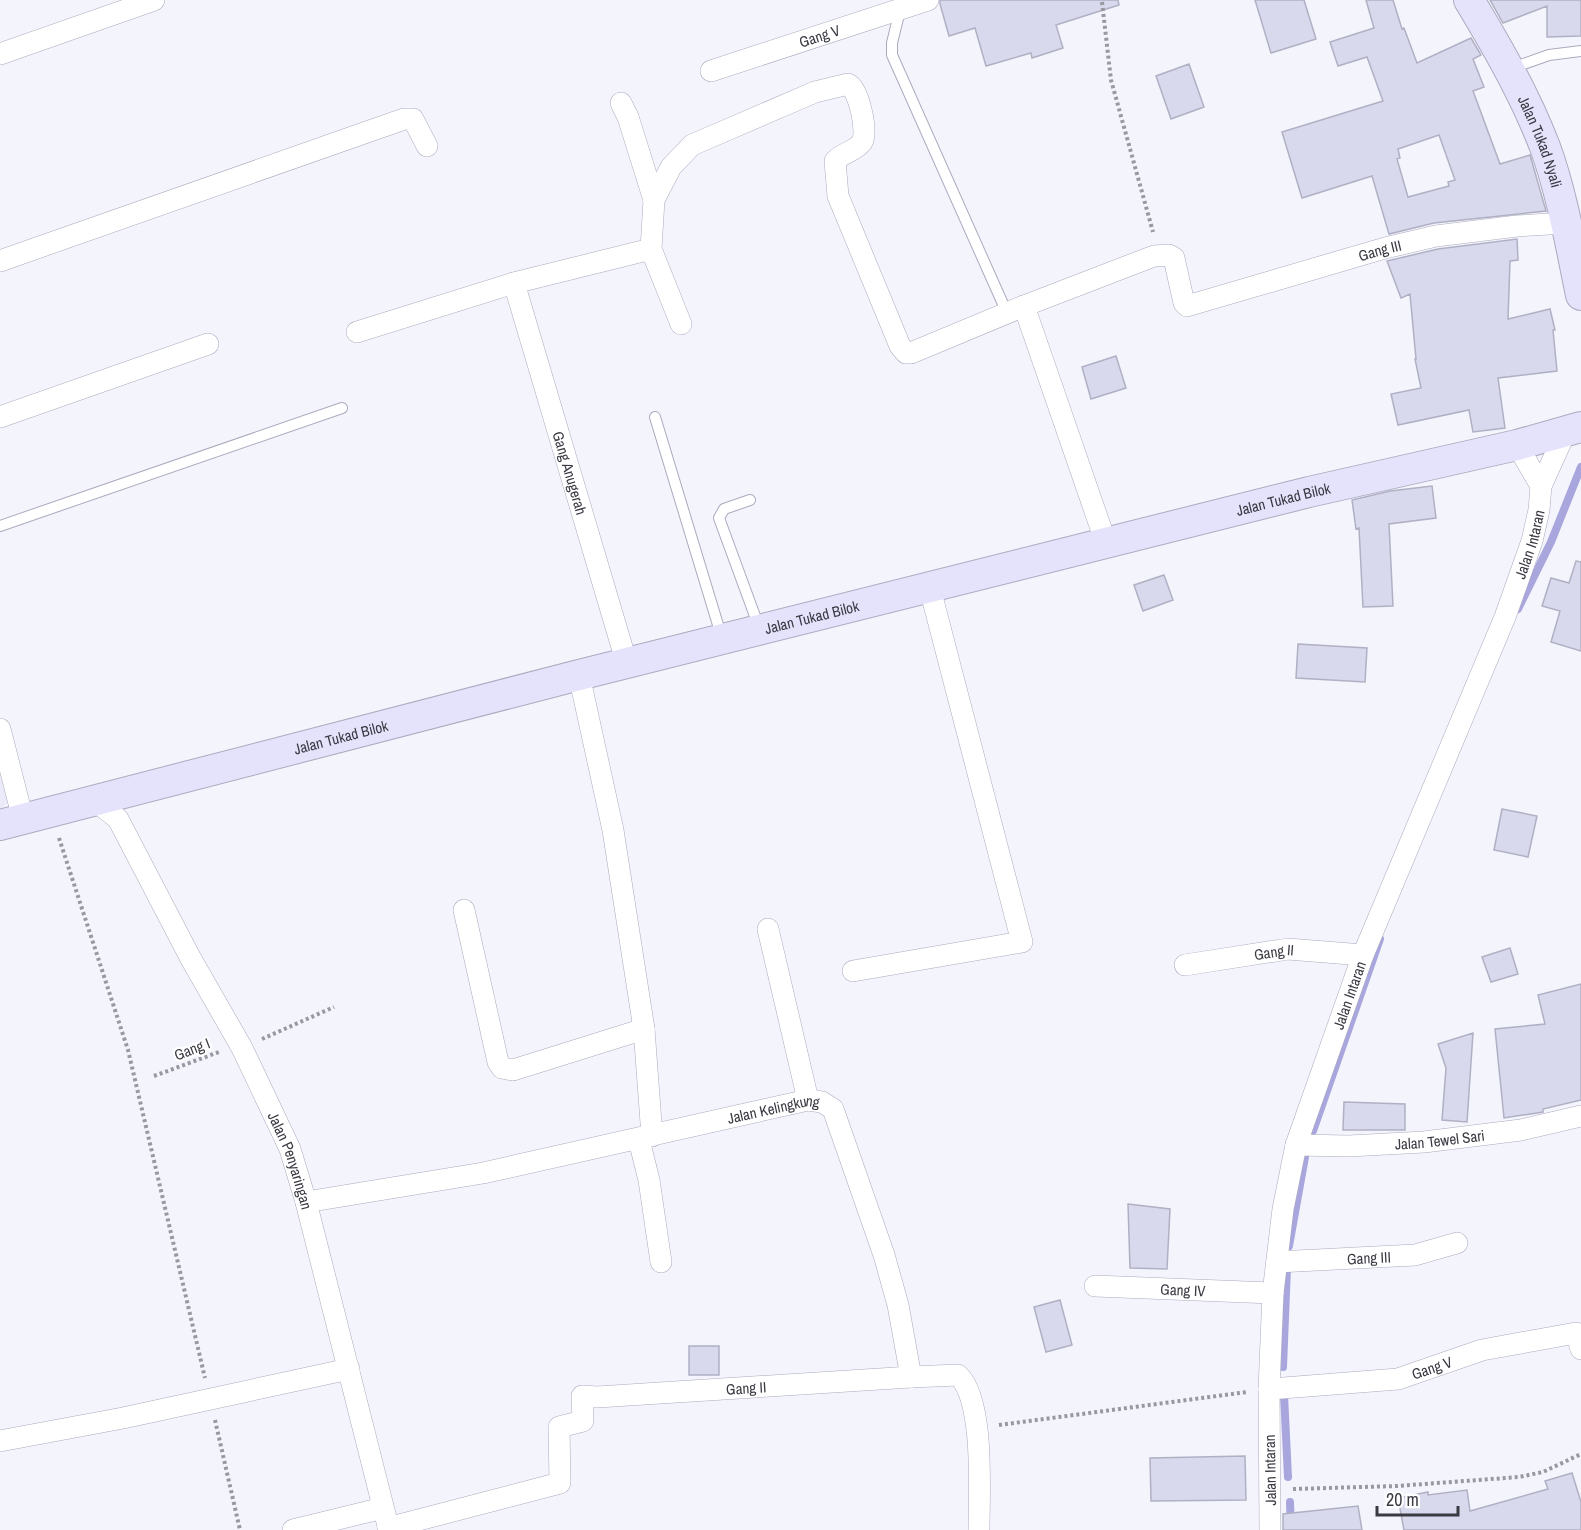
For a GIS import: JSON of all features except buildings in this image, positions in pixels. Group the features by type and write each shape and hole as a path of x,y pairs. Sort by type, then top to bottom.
{"street":[{"path":"0,54 154,0"},
{"name":"Gang V","path":"711,71 928,0"},
{"name":"Jalan Tukad Nyali","path":"1469,0 1510,68 1545,148 1566,223 1581,295"},
{"path":"654,200 671,167 692,145 815,92 848,84 853,87 856,95 864,135 859,146 835,162 838,196 903,351 906,353 911,353 1144,259 1159,256"},
{"path":"621,104 628,117 654,200 651,249 681,324"},
{"path":"0,261 404,118 413,119 427,146"},
{"name":"Gang III","path":"1159,256 1169,255 1175,260 1185,306 1200,304 1333,262 1436,236 1517,226 1566,223"},
{"path":"357,332 514,283 651,249"},
{"name":"Gang Anugerah","path":"514,283 627,664"},
{"path":"1016,310 1106,543"},
{"path":"0,417 208,344"},
{"name":"Jalan Tukad Bilok","path":"29,817 111,804 579,675 930,589 1310,492 1517,445 1574,429"},
{"name":"Jalan Intaran","path":"1270,1530 1269,1389 1273,1293 1283,1209 1296,1145 1364,955 1505,617 1532,541 1539,510 1541,486 1574,429"},
{"path":"1517,445 1541,486"},
{"path":"853,972 1022,942 930,589"},
{"path":"579,675 613,830 644,1029 645,1138 661,1262"},
{"path":"0,729 29,817"},
{"name":"Jalan Penyaringan","path":"111,804 191,959 240,1046 290,1149 349,1369 386,1522"},
{"path":"464,910 498,1062 502,1068 513,1070 644,1029"},
{"path":"768,929 808,1100"},
{"name":"Gang II","path":"1185,965 1288,950 1364,955"},
{"name":"Jalan Kelingkung","path":"306,1202 483,1173 808,1100 822,1102 833,1109 884,1255 898,1305 911,1377"},
{"name":"Jalan Tewel Sari","path":"1296,1145 1349,1146 1424,1142 1521,1130 1581,1116"},
{"name":"Gang III","path":"1277,1262 1415,1256 1457,1243"},
{"name":"Gang IV","path":"1095,1286 1273,1293"},
{"name":"Gang V","path":"1269,1389 1398,1379 1482,1350 1576,1333 1581,1348"},
{"path":"0,1441 123,1418 349,1369"},
{"path":"911,1377 958,1376 969,1389 978,1428 979,1530"},
{"name":"Gang II","path":"386,1522 560,1483 559,1427 583,1421 582,1396 911,1377"},
{"path":"293,1530 386,1522"}],"lane":[{"path":"900,10 892,43 892,55 1016,310"},
{"path":"1510,68 1550,55 1581,51"},
{"path":"0,526 342,408"},
{"path":"655,417 723,640"},
{"path":"750,500 724,508 719,518 760,630"}],"path":[{"path":"1102,2 1111,80 1159,256"},
{"path":"29,817 128,1050 240,1530"},
{"name":"Gang I","path":"154,1076 240,1046 334,1007"},
{"path":"978,1428 1269,1389"},
{"path":"1270,1490 1396,1486 1520,1477 1543,1472 1581,1454"}],"shaded area":[{"path":"0,757 11,799 0,810"}],"waterway":[{"path":"1518,609 1551,542 1581,467"},
{"path":"1313,1131 1380,939"},
{"path":"1289,1246 1305,1157"},
{"path":"1283,1367 1287,1268"},
{"path":"1284,1395 1288,1477"},
{"path":"1290,1502 1291,1530"}]}
